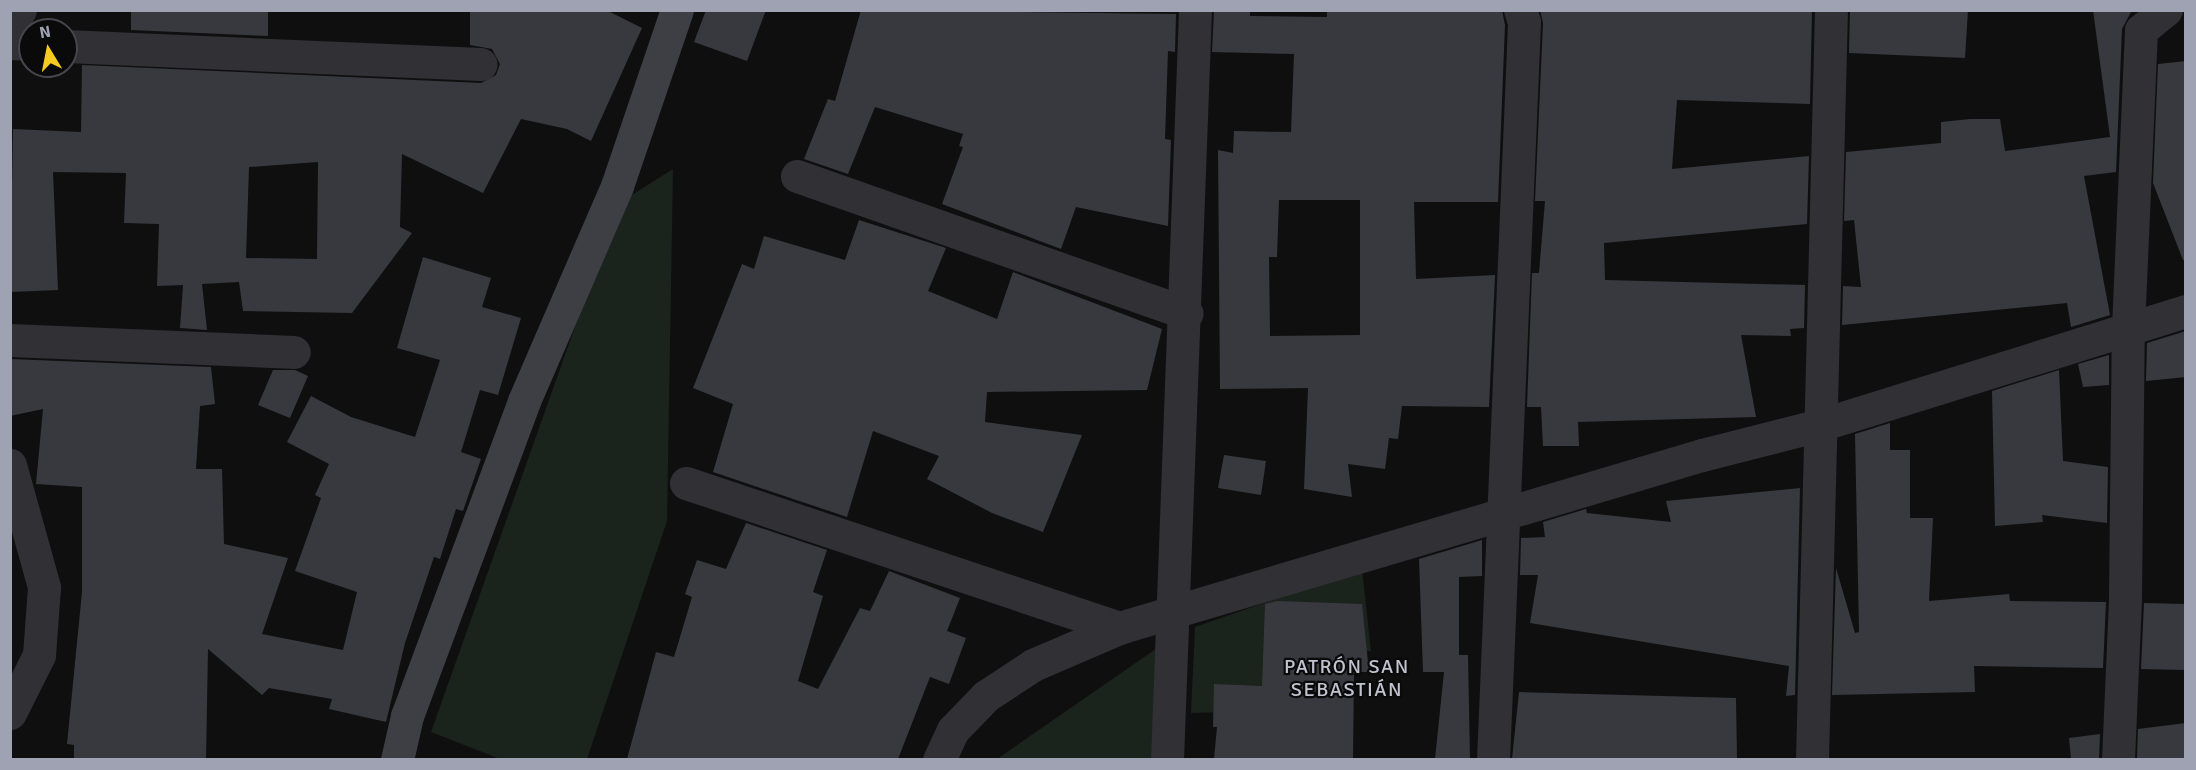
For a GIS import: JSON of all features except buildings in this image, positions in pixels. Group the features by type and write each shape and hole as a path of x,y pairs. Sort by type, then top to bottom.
{"main road":[{"path":"397,759 407,716 520,412 617,186 677,10"}],"street":[{"path":"10,27 20,10"},
{"path":"1167,759 1187,313 1195,10"},
{"path":"1493,759 1506,513 1524,22 1520,10"},
{"path":"1812,759 1831,10"},
{"path":"2118,759 2125,598 2128,328 2141,30 2166,10"},
{"path":"78,47 481,64"},
{"path":"797,176 1187,313"},
{"path":"939,759 953,730 986,696 1033,665 1119,627 1506,513 1820,424 2186,311"},
{"path":"10,340 294,352"},
{"path":"10,465 44,587 39,655 10,713"},
{"path":"686,483 1119,627"}],"shaded area":[{"path":"673,169 667,521 587,759 500,759 431,732 619,203"},
{"path":"1362,569 1371,651 1319,653 1319,709 1191,713 1195,627"},
{"path":"1163,644 1158,759 997,759"}],"district":[{"name":"PATRÓN SAN SEBASTIÁN","path":"1347,678"}]}
